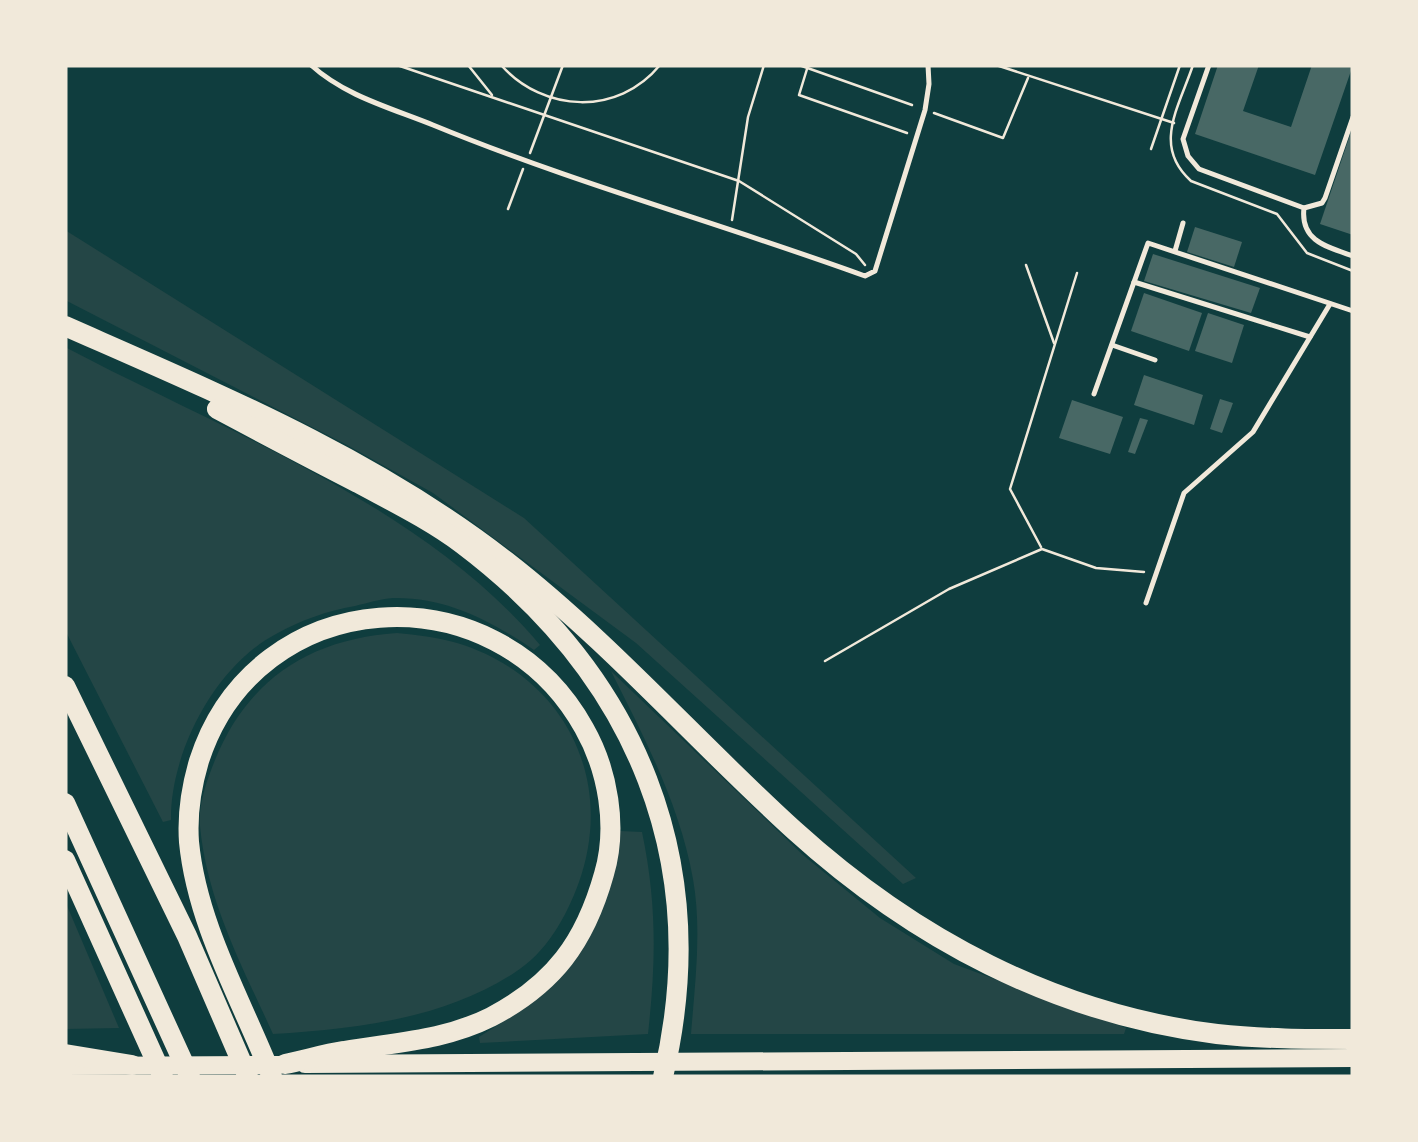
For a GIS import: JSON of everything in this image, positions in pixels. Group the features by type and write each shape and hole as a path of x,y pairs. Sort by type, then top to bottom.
{"highway":[{"path":"65,328 172,373 325,447 433,508 576,618 753,791 843,872 911,923 949,945 1048,992 1146,1020 1217,1034 1353,1039"},
{"path":"65,328 421,516 513,586 575,651 617,712 641,759 669,840 676,878 680,956 678,997 663,1077"},
{"path":"397,616 454,623 494,639 531,664 565,697 592,742 602,768 610,814 607,864 582,934 565,961 544,981 489,1018 412,1043 341,1051 279,1071 222,959 194,875 188,804 206,739 224,704 249,676 278,653 336,625 397,616"},
{"path":"65,686 188,936 248,1077"},
{"path":"65,803 190,1077"},
{"path":"65,860 163,1077"},
{"path":"65,1054 132,1065"},
{"path":"65,1066 279,1071 726,1062 1353,1058"}],"lane":[{"path":"311,65 344,90 526,163 731,228 865,276 872,274 925,110 928,65"},
{"path":"1209,65 1183,139 1188,156 1199,169 1304,208 1322,203 1325,198 1353,117"},
{"path":"1304,208 1304,224 1311,237 1353,256"},
{"path":"1174,251 1183,223"},
{"path":"1094,394 1147,243 1353,311"},
{"path":"1134,282 1310,337"},
{"path":"1146,604 1186,492 1252,432 1330,304"},
{"path":"1112,345 1155,360"}],"path":[{"path":"397,65 739,181 856,254 872,274"},
{"path":"468,65 493,96"},
{"path":"501,65 526,87 571,103 608,100 642,83 660,65"},
{"path":"508,209 562,65"},
{"path":"731,228 748,117 764,65"},
{"path":"799,65 1004,138 1028,78"},
{"path":"996,65 1174,123"},
{"path":"1151,149 1180,65"},
{"path":"808,68 799,95 916,136"},
{"path":"1026,264 1054,344"},
{"path":"1078,274 1010,489 1042,548 1096,568 1156,573"},
{"path":"825,661 949,589 1042,548"}],"shaded area":[{"path":"65,230 524,518 916,878 903,884 636,643 433,493 65,300"},
{"path":"65,347 254,441 380,511 439,551 493,595 540,645 534,650 468,613 413,599 378,600 295,624 254,648 216,689 188,740 178,767 171,820 163,822 65,630"},
{"path":"397,633 457,643 494,658 526,679 552,705 572,736 585,769 590,805 589,843 579,882 568,909 545,945 525,965 487,989 398,1019 273,1034 228,933 210,881 200,826 206,784 245,707 286,668 337,644"},
{"path":"611,671 803,855 880,918 954,964 1126,1028 1124,1034 691,1034 697,956 693,879 660,772"},
{"path":"620,831 642,832 650,884 654,957 648,1034 480,1043 479,1037 538,997 578,954 604,901"},
{"path":"65,901 119,1028 65,1029"}],"building":[{"path":"1218,65 1259,65 1243,111 1291,127 1312,65 1353,65 1315,175 1195,134"},
{"path":"1353,129 1353,235 1320,224"},
{"path":"1195,227 1242,242 1234,267 1187,252"},
{"path":"1153,254 1260,288 1251,313 1144,281"},
{"path":"1144,293 1202,313 1189,351 1131,331"},
{"path":"1208,313 1244,325 1232,363 1195,351"},
{"path":"1144,375 1203,395 1194,425 1134,405"},
{"path":"1220,399 1233,403 1222,433 1210,429"},
{"path":"1072,400 1123,417 1110,454 1059,438"},
{"path":"1140,418 1148,420 1135,454 1128,452"}]}
